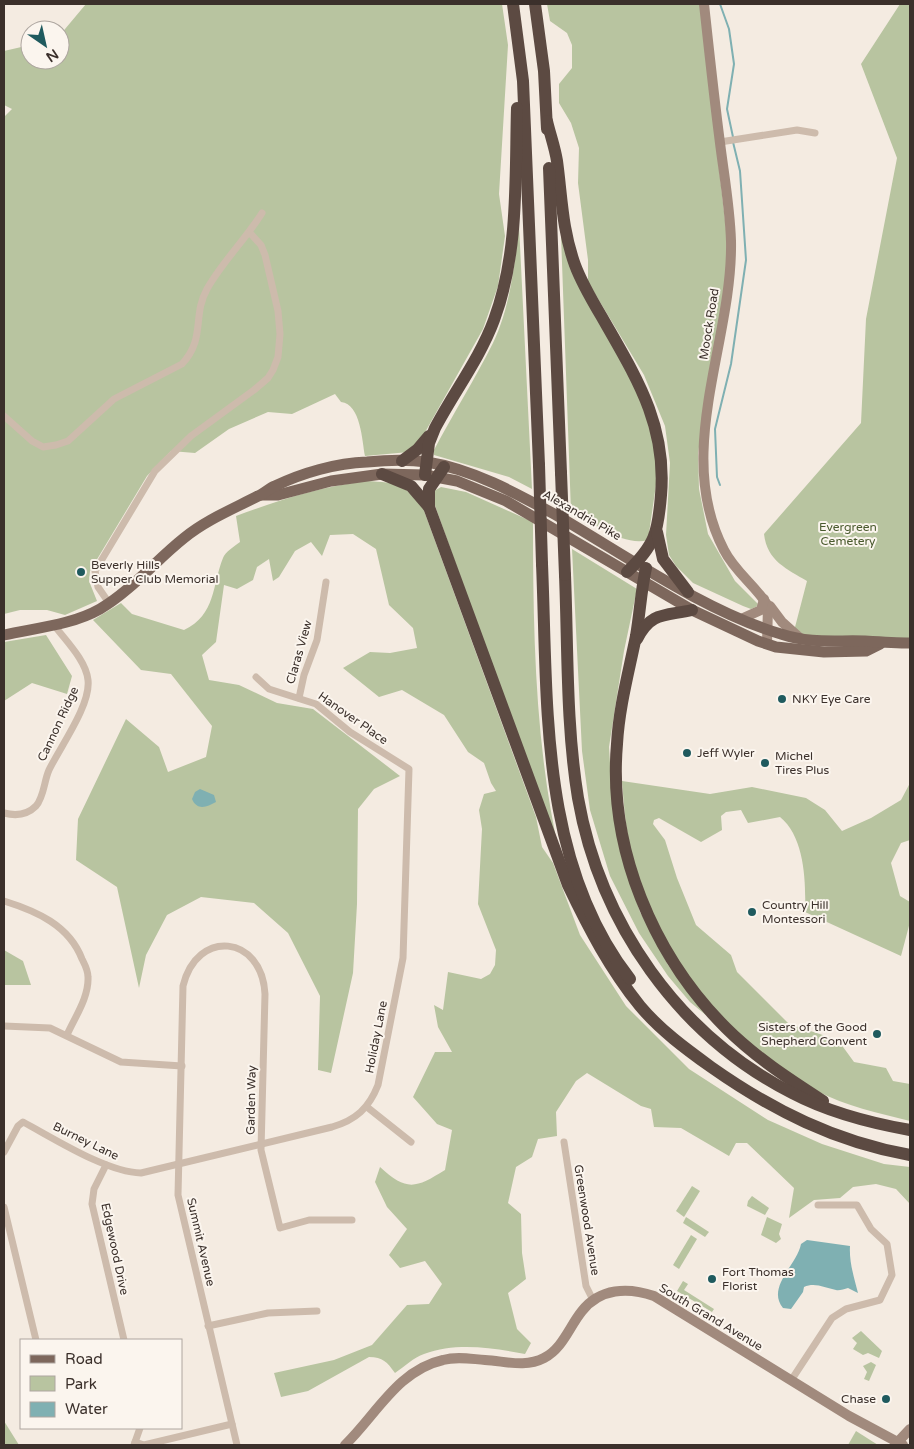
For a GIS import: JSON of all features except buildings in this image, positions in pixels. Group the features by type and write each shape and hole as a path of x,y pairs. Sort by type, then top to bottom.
{"highway":[{"path":"513,4 523,81 548,723 553,774 569,856 583,896 600,930 627,975 655,1012 714,1069"},
{"path":"535,4 547,121 572,730 578,797 586,837 600,879 622,926 654,976 709,1036 752,1071 816,1104 847,1115 910,1130"},
{"path":"523,81 518,103 513,230 504,286 490,329 435,428 429,443 433,470 428,495 429,507 568,886 607,962 646,1013 665,1032 755,1098 794,1118 841,1138 910,1155"},
{"path":"547,121 557,160 563,224 572,258 587,290 647,399 657,429 662,481 657,529 650,547 637,568 643,581 616,744 617,783 625,844 647,913 670,957 683,976 728,1029 764,1062 847,1115"},
{"path":"402,461 418,449 435,428"},
{"path":"382,474 412,486 429,507"},
{"path":"657,529 663,559 688,592"},
{"path":"633,648 641,633 660,616 692,610"}],"main road":[{"name":"Moock Road","path":"704,4 723,141 729,208 730,263 705,428 704,468 711,512 724,549 744,578 782,622 802,639"},
{"name":"Alexandria Pike","path":"4,635 89,614 109,603 123,593 187,535 228,510 261,495 272,487 331,468 365,462 402,461 433,470 506,501 637,568 741,619 768,630 819,642 910,643"},
{"name":"Alexandria Pike","path":"261,495 278,496 330,481 433,470"},
{"name":"Alexandria Pike","path":"637,568 643,581 692,610 762,643 785,649 824,652 866,651 882,643"},
{"path":"741,619 761,610 764,599"},
{"path":"762,643 768,630 770,614 764,599"},
{"name":"South Grand Avenue","path":"346,1445 389,1394 410,1374 426,1365 456,1358 522,1364 542,1359 559,1346 582,1311 593,1300 612,1291 626,1290 637,1290 654,1296 899,1445"},
{"path":"899,1445 910,1429"}],"street":[{"path":"723,141 797,130 815,133"},
{"path":"4,416 32,441 43,447 56,445 68,441 114,399 182,364 190,355 196,342 201,304 207,288 250,233 262,213"},
{"path":"109,603 98,587 95,571 152,474 191,436 268,378 278,356 280,334 271,273 261,245 250,233"},
{"name":"Claras View","path":"299,698 304,675 317,640 326,582"},
{"name":"Cannon Ridge","path":"4,813 20,814 30,811 40,800 50,769 86,696 88,677 69,643 54,624"},
{"name":"Hanover Place","path":"256,677 270,689 316,704 350,732 409,769"},
{"name":"Holiday Lane","path":"178,1164 343,1124 367,1107 378,1084 404,958 409,769"},
{"path":"4,901 26,908 52,921 72,941 81,955 88,976 86,996 66,1035"},
{"name":"Garden Way","path":"199,955 216,947 238,948 252,958 263,975 266,994 261,1150 280,1228 309,1220 352,1220"},
{"name":"Summit Avenue","path":"199,955 188,968 183,986 178,1195 237,1445"},
{"path":"4,1026 42,1027 66,1035 121,1062 182,1066"},
{"path":"367,1107 411,1142"},
{"name":"Burney Lane","path":"4,1152 18,1126 23,1122 106,1165 123,1171 141,1173 178,1164"},
{"name":"Greenwood Avenue","path":"564,1142 586,1286 593,1300"},
{"name":"Edgewood Drive","path":"106,1165 94,1189 92,1204 124,1339"},
{"path":"792,1379 832,1318 846,1309 880,1300 892,1275 885,1241 871,1229 857,1205 818,1205"},
{"path":"4,1208 36,1339"},
{"path":"208,1326 268,1313 317,1311"},
{"path":"140,1429 135,1444 144,1445 232,1424"}],"green space":[{"path":"86,4 502,4 508,45 499,194 505,236 498,286 483,329 419,443 409,452 365,456 357,416 348,404 341,402 335,394 292,414 268,412 229,429 195,453 171,451 147,476 90,571 89,581 97,601 65,615 47,610 20,610 4,614 4,117 12,109 4,105 4,51 20,47 20,70 70,70 70,23"},
{"path":"547,4 700,4 726,229 727,275 698,453 699,489 708,534 735,581 758,604 751,609 693,583 676,566 669,555 666,535 670,463 665,426 644,375 588,282 588,260 578,183 579,148 571,123 559,103 559,84 572,68 572,45 567,33 550,21"},
{"name":"Evergreen Cemetery","path":"900,4 910,4 910,643 819,642 794,631 807,581 785,568 774,558 769,551 764,534 861,423 866,319 897,158 861,64"},
{"path":"519,225 532,489 509,477 434,455 434,450 499,329 511,285"},
{"path":"561,235 642,398 653,429 658,471 648,540 629,540 619,537 571,512"},
{"path":"366,481 386,482 399,486 410,493 423,508 536,817 542,847 553,863 580,935 626,1006 689,1069 768,1120 822,1144 884,1164 910,1167 910,1204 896,1189 876,1184 853,1187 840,1198 814,1200 789,1218 794,1188 747,1143 736,1143 729,1156 681,1128 654,1127 651,1109 641,1106 587,1073 576,1081 556,1112 557,1136 538,1139 532,1157 516,1167 508,1203 521,1214 522,1253 526,1279 508,1293 517,1329 531,1343 525,1354 487,1348 449,1348 420,1355 395,1373 384,1361 369,1357 308,1391 281,1397 274,1373 334,1360 372,1345 407,1305 429,1304 442,1284 425,1261 400,1268 389,1255 407,1229 387,1207 375,1182 380,1167 397,1181 412,1185 426,1181 445,1170 452,1130 437,1124 413,1097 435,1052 452,1052 438,1027 434,1005 443,1010 448,972 481,979 490,974 495,965 496,950 478,904 482,829 479,810 484,794 496,791 484,763 468,752 444,715 402,690 379,697 343,668 370,652 390,653 417,648 413,628 389,605 376,549 353,534 330,535 322,556 311,542 295,551 279,577 273,581 269,559 257,567 253,580 237,589 224,585 216,642 202,655 209,680 239,685 277,703 313,709 400,776 374,789 358,809 357,904 353,973 331,1073 318,1070 320,996 288,933 254,903 201,897 167,915 146,955 139,988 117,887 76,860 78,819 126,719 159,747 168,772 206,757 212,726 171,674 141,670 93,620 121,603 132,614 184,630 194,624 208,608 224,556 240,542 236,516 300,495"},
{"path":"441,487 466,492 533,522 535,648 540,732 545,774 560,856 433,500 434,491"},
{"path":"572,549 637,589 624,651 609,747 612,793 622,858 640,912 668,965 707,1016 690,1002 668,976 639,933 610,876 590,810 582,751"},
{"path":"46,635 72,676 67,694 32,683 4,701 4,642"},
{"path":"622,781 710,794 752,787 806,798 825,810 842,831 871,818 901,800 910,783 910,840 901,843 891,863 900,896 910,902 910,922 901,956 805,912 804,874 799,848 795,836 780,817 748,823 741,810 726,812 721,816 722,830 701,842 659,818 654,820 653,824 665,840 677,878 696,925 731,955 737,972 789,1024 838,1040 854,1062 886,1068 893,1081 910,1084 910,1121 839,1101 817,1091 784,1071 754,1048 700,992 678,961 659,927 644,892 630,847"},
{"path":"4,950 23,961 31,985 4,985"},
{"path":"692,1186 700,1191 684,1217 676,1211"},
{"path":"752,1196 769,1208 765,1215 747,1206"},
{"path":"686,1217 709,1232 705,1237 683,1223"},
{"path":"767,1217 782,1224 779,1234 781,1239 776,1243 761,1235"},
{"path":"691,1235 697,1239 679,1269 673,1265"},
{"path":"683,1281 688,1284 684,1290 714,1309 712,1312 677,1291"},
{"path":"861,1331 882,1351 879,1358 868,1353 863,1355 853,1349 857,1343 852,1338"},
{"path":"871,1362 876,1365 869,1381 864,1379 867,1372 863,1366"},
{"path":"4,1421 19,1445 4,1445"},
{"path":"856,1431 878,1445 848,1445"}],"water":[{"path":"200,789 214,795 216,802 202,807 194,803 192,799 195,792"},
{"path":"807,1240 850,1246 851,1264 858,1293 848,1288 837,1290 816,1285 808,1286 804,1287 803,1292 791,1309 783,1308 778,1292 780,1284 801,1244"}],"waterway":[{"path":"720,4 729,29 734,64 727,109 733,137"},
{"path":"720,485 717,477 715,429 731,364 746,260 740,171 733,142"}],"place":[{"name":"Beverly Hills Supper Club Memorial","path":"81,572"},
{"name":"NKY Eye Care","path":"782,699"},
{"name":"Jeff Wyler","path":"687,753"},
{"name":"Michel Tires Plus","path":"765,763"},
{"name":"Country Hill Montessori","path":"752,912"},
{"name":"Sisters of the Good Shepherd Convent","path":"877,1034"},
{"name":"Fort Thomas Florist","path":"712,1279"},
{"name":"Chase","path":"886,1399"}]}
